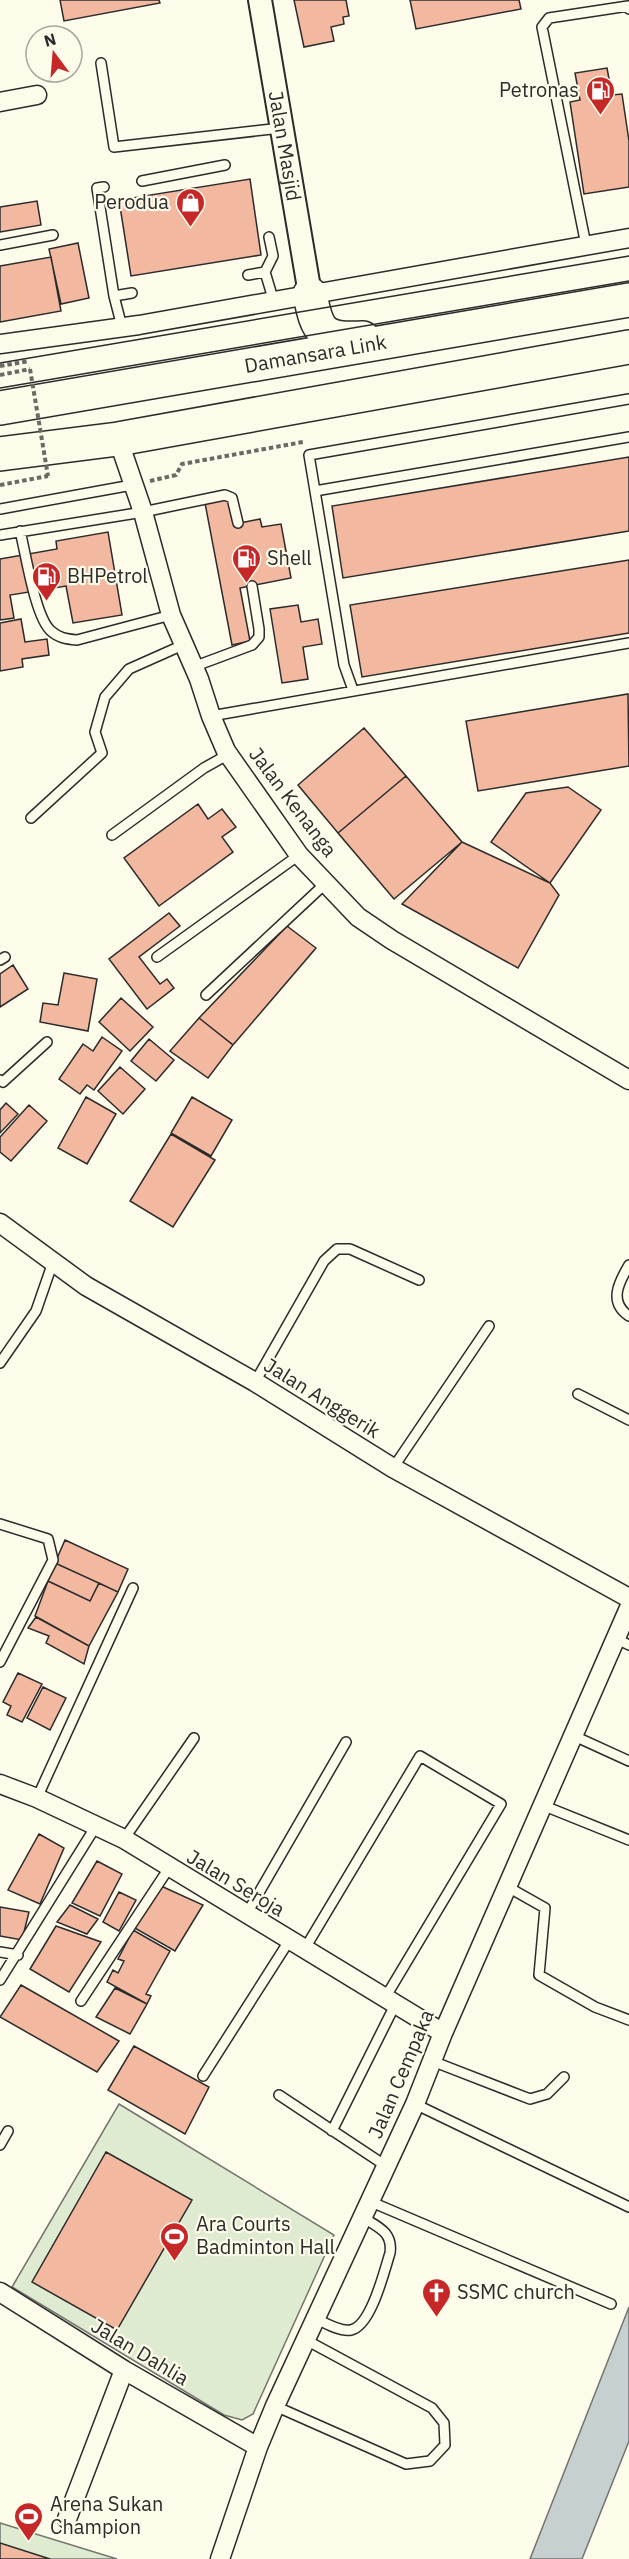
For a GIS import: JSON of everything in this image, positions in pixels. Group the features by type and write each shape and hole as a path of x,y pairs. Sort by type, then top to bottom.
{"highway":[{"path":"310,294 314,315 322,330 336,339 421,335"},
{"name":"Damansara Link","path":"0,408 629,300"},
{"path":"0,454 118,439 629,347"}],"street":[{"name":"Jalan Masjid","path":"261,0 284,127 310,294"},
{"path":"0,102 37,95"},
{"path":"0,344 274,302 629,238"},
{"name":"Jalan Kenanga","path":"118,439 143,512 171,615 200,679 211,716 229,754 299,855 358,917 392,940 629,1080"},
{"name":"Jalan Anggerik","path":"0,1223 86,1286 255,1382 393,1468 629,1598"},
{"name":"Jalan Cempaka","path":"220,2559 275,2406 415,2104 443,2033 572,1735 622,1641 629,1608"},
{"name":"Jalan Seroja","path":"0,1784 37,1798 124,1839 169,1869 443,2033"},
{"name":"Jalan Dahlia","path":"0,2292 124,2370 258,2448"},
{"path":"67,2519 124,2370"}],"lane":[{"path":"586,245 542,27 549,18 628,6 629,9"},
{"path":"101,63 114,147 284,127"},
{"path":"142,181 225,165"},
{"path":"104,187 98,188 114,296 122,327"},
{"path":"0,245 53,235"},
{"path":"269,237 273,256 265,273 274,302"},
{"path":"248,275 265,273"},
{"path":"114,296 132,293"},
{"path":"353,690 344,666 309,455 629,399"},
{"path":"315,491 629,437"},
{"path":"0,509 132,485"},
{"path":"0,535 143,512 225,495 232,498 238,523"},
{"path":"20,531 39,610 49,630 62,639 77,640 171,615"},
{"path":"193,667 252,645 259,637 260,629 252,586"},
{"path":"211,716 629,643"},
{"path":"31,818 102,753 95,732 105,697 129,669 183,645"},
{"path":"112,835 204,768 229,754"},
{"path":"157,957 299,855"},
{"path":"206,995 327,882"},
{"path":"0,1080 3,1082 11,1076 47,1042"},
{"path":"255,1382 324,1261 337,1250 350,1249 419,1281"},
{"path":"0,1363 36,1311 53,1262"},
{"path":"629,1265 616,1288 617,1301 629,1316"},
{"path":"393,1468 489,1326"},
{"path":"578,1394 629,1420"},
{"path":"0,1524 48,1539 52,1560 0,1662"},
{"path":"37,1798 133,1588"},
{"path":"572,1735 629,1761"},
{"path":"124,1839 194,1738"},
{"path":"246,1915 346,1742"},
{"path":"203,2076 296,1945 420,1756 501,1804 390,2002 332,2131"},
{"path":"542,1805 629,1840"},
{"path":"0,1980 18,1955 96,1826"},
{"path":"81,2001 169,1869"},
{"path":"506,1886 545,1908 538,1975 595,2007 629,2020"},
{"path":"0,1952 18,1955"},
{"path":"432,2061 530,2099 547,2094 564,2077"},
{"path":"279,2095 386,2166"},
{"path":"415,2104 629,2207"},
{"path":"0,2145 8,2131"},
{"path":"365,2209 611,2304"},
{"path":"315,2318 341,2329 351,2330 365,2322 392,2243 386,2232 365,2209"},
{"path":"275,2406 406,2464 430,2461 445,2445 444,2423 432,2408 306,2340"}],"path":[{"path":"0,375 30,369 48,476 0,485"}],"green space":[{"name":"Ara Courts Badminton Hall","path":"119,2104 334,2235 253,2414 242,2420 224,2415 12,2287"},
{"name":"Arena Sukan Champion","path":"0,2523 117,2559 0,2559"}],"shaded area":[{"path":"629,2307 629,2441 582,2559 530,2559"}],"building":[{"path":"60,0 159,0 160,3 64,21"},
{"path":"294,0 346,0 349,16 343,17 344,24 331,27 334,41 304,47"},
{"path":"410,0 519,0 521,9 416,29"},
{"path":"607,68 612,95 622,94 629,141 629,187 584,194 570,102 580,100 575,73"},
{"name":"Perodua","path":"250,179 261,255 131,276 119,200"},
{"path":"37,201 41,225 0,232 0,207"},
{"path":"78,243 89,298 61,304 49,249"},
{"path":"51,257 61,311 0,322 0,266"},
{"path":"629,457 629,531 343,578 332,506"},
{"path":"230,498 235,524 260,519 262,527 281,524 291,578 240,588 250,641 232,645 205,503"},
{"path":"108,532 122,615 73,623 66,586 10,595 14,618 0,620 0,559 57,549 56,541"},
{"path":"629,560 629,633 362,677 350,605"},
{"path":"298,605 301,622 318,619 322,644 303,647 308,679 282,683 270,609"},
{"path":"21,619 25,642 47,639 49,655 22,659 23,667 0,671 0,623"},
{"path":"628,694 629,766 478,791 466,721"},
{"path":"364,728 406,776 338,833 298,785"},
{"path":"406,776 462,842 394,899 338,833"},
{"path":"568,787 601,810 550,883 491,842 526,793"},
{"path":"198,804 208,819 222,809 236,827 222,837 233,852 159,906 124,858"},
{"path":"462,842 550,883 559,895 518,968 402,904"},
{"path":"169,913 180,926 139,957 160,984 167,979 174,988 147,1009 109,959"},
{"path":"287,926 316,948 233,1045 199,1018"},
{"path":"13,965 28,989 0,1007 0,974"},
{"path":"64,973 97,979 88,1031 40,1022 43,1003 58,1005"},
{"path":"121,998 153,1027 130,1051 99,1022"},
{"path":"199,1018 233,1045 208,1078 170,1051"},
{"path":"102,1037 122,1051 94,1090 87,1085 80,1094 59,1079 83,1044 93,1051"},
{"path":"149,1039 174,1060 156,1081 131,1061"},
{"path":"120,1067 145,1089 123,1114 98,1091"},
{"path":"86,1097 116,1114 87,1164 58,1148"},
{"path":"192,1097 232,1120 211,1156 171,1133"},
{"path":"6,1103 18,1114 0,1133 0,1110"},
{"path":"29,1105 47,1121 11,1161 0,1152 0,1137"},
{"path":"171,1134 215,1160 173,1227 130,1201"},
{"path":"65,1540 128,1569 118,1592 55,1563"},
{"path":"55,1563 99,1583 90,1601 48,1581"},
{"path":"48,1581 90,1601 99,1583 118,1592 89,1646 35,1616"},
{"path":"36,1617 89,1646 84,1664 46,1643 49,1636 28,1628"},
{"path":"18,1673 42,1684 22,1722 7,1715 11,1706 3,1702"},
{"path":"43,1687 66,1698 50,1730 27,1718"},
{"path":"39,1834 64,1848 40,1904 8,1890"},
{"path":"97,1861 122,1874 100,1916 72,1903"},
{"path":"161,1886 203,1905 175,1951 133,1927"},
{"path":"119,1892 136,1900 119,1931 103,1922"},
{"path":"70,1905 98,1919 87,1934 57,1922"},
{"path":"0,1907 29,1912 22,1940 0,1936"},
{"path":"56,1926 101,1942 69,1992 30,1969"},
{"path":"133,1930 170,1951 146,1994 151,1996 147,2004 107,1982 113,1970 118,1973 124,1961 118,1959"},
{"path":"21,1985 119,2041 97,2072 0,2017"},
{"path":"115,1988 147,2004 130,2034 96,2017"},
{"path":"134,2046 209,2087 185,2134 108,2090"},
{"path":"106,2152 192,2200 117,2330 32,2282"},
{"path":"0,2543 50,2559 0,2559"}],"tram line":[{"path":"0,363 629,256"},
{"path":"0,388 629,281"}],"place":[{"name":"Petronas","path":"600,116"},
{"name":"Perodua","path":"190,228"},
{"name":"Shell","path":"246,584"},
{"name":"BHPetrol","path":"46,602"},
{"name":"Ara Courts Badminton Hall","path":"175,2262"},
{"name":"SSMC church","path":"436,2318"},
{"name":"Arena Sukan Champion","path":"29,2542"}]}
